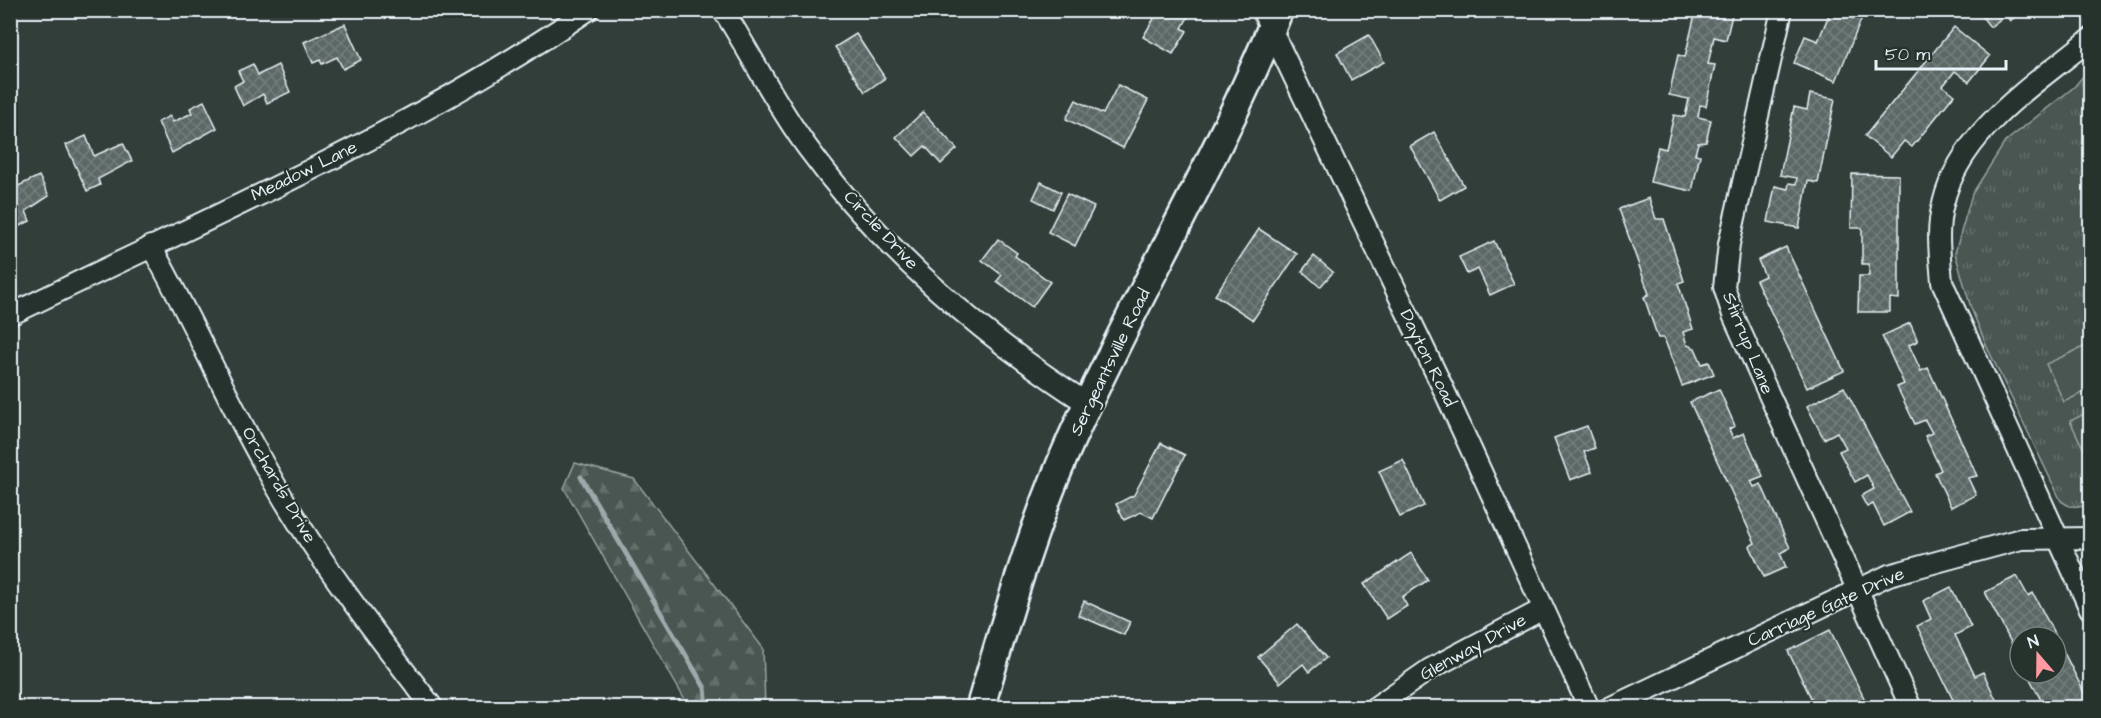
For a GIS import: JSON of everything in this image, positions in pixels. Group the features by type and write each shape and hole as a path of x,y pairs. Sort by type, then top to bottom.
{"main road":[{"name":"Sergeantsville Road","path":"980,708 1019,575 1051,487 1088,404 1233,116 1271,17"}],"street":[{"name":"Meadow Lane","path":"10,315 414,118 481,80 588,10"},
{"name":"Circle Drive","path":"723,10 804,144 863,216 906,260 1011,352 1088,404"},
{"name":"Stirrup Lane","path":"1782,10 1729,244 1724,287 1732,315 1911,708"},
{"name":"Dayton Road","path":"1271,17 1589,708"},
{"path":"2091,39 1990,122 1962,158 1943,203 1938,240 1942,282 2091,609"},
{"name":"Orchards Drive","path":"151,246 261,459 298,523 369,624 434,708"},
{"name":"Carriage Gate Drive","path":"1609,708 1889,575 1966,552 2021,539 2091,538"},
{"name":"Glenway Drive","path":"1374,708 1430,669 1543,609"}],"green space":[{"path":"2090,68 2090,507 2069,506 2061,501 1987,347 1971,308 1955,253 1972,194 2005,142 2074,87"},
{"path":"2090,344 2090,389 2064,402 2046,364"},
{"path":"2090,411 2090,462 2070,421"},
{"path":"575,463 634,479 763,648 765,707 689,707 564,488"}],"building":[{"path":"1159,10 1192,10 1182,28 1187,31 1173,54 1143,37"},
{"path":"1696,10 1733,11 1726,40 1714,37 1708,64 1715,65 1706,106 1700,105 1698,117 1711,120 1706,142 1698,143 1695,154 1700,155 1692,191 1650,182 1658,147 1666,149 1674,115 1685,117 1689,99 1669,95 1678,55 1685,57"},
{"path":"1831,10 1865,10 1836,81 1794,63 1805,36 1818,41"},
{"path":"1977,10 2024,10 2010,21 2006,15 1990,27"},
{"path":"345,24 361,60 343,69 337,57 322,64 320,60 313,63 304,42"},
{"path":"1954,27 1990,56 1969,82 1955,71 1943,86 1954,95 1912,147 1904,141 1891,157 1865,136"},
{"path":"856,34 885,78 865,92 835,47"},
{"path":"1369,35 1384,62 1351,80 1337,53"},
{"path":"253,64 258,75 278,65 290,92 267,103 263,94 243,106 234,86 243,81 238,71"},
{"path":"1118,85 1148,100 1123,148 1066,119 1076,100 1103,114"},
{"path":"1810,94 1835,99 1818,183 1808,181 1799,228 1768,222 1775,186 1788,189 1789,183 1796,184 1797,178 1780,175 1794,107 1807,110"},
{"path":"204,101 217,128 172,153 158,122 170,116 173,122 192,113 190,108"},
{"path":"923,112 957,149 941,164 925,146 914,156 896,137"},
{"path":"1434,132 1464,186 1440,200 1410,146"},
{"path":"86,136 94,156 123,143 132,161 98,179 100,185 87,191 66,145"},
{"path":"1852,174 1899,175 1899,299 1890,298 1890,312 1858,312 1859,276 1869,276 1869,264 1862,264 1862,228 1851,228"},
{"path":"39,176 49,196 26,211 30,221 11,230 10,190"},
{"path":"1041,182 1061,192 1053,209 1033,199"},
{"path":"1067,194 1094,207 1075,246 1048,232"},
{"path":"1649,198 1656,219 1664,219 1684,281 1678,283 1693,329 1683,332 1687,345 1695,348 1702,364 1709,362 1714,374 1682,386 1664,338 1658,338 1644,297 1649,294 1619,209"},
{"path":"1259,229 1297,254 1253,320 1215,295"},
{"path":"998,239 1017,253 1015,256 1050,282 1032,307 997,281 1002,275 982,260"},
{"path":"1494,241 1514,284 1490,295 1478,269 1467,274 1459,257"},
{"path":"1786,247 1844,371 1807,388 1756,280 1765,276 1758,260"},
{"path":"1314,256 1333,272 1320,287 1302,271"},
{"path":"1910,323 1918,341 1909,345 1921,371 1928,368 1977,476 1968,478 1976,495 1951,507 1935,473 1941,470 1925,436 1932,433 1925,420 1915,424 1897,387 1904,384 1882,336"},
{"path":"1844,387 1910,512 1884,526 1873,504 1867,507 1861,496 1874,489 1867,475 1855,482 1839,451 1846,448 1837,432 1824,439 1807,406"},
{"path":"1719,389 1735,426 1729,429 1733,438 1744,433 1763,476 1751,481 1754,487 1761,484 1790,548 1780,553 1786,567 1764,577 1750,546 1755,543 1690,402"},
{"path":"1587,426 1595,448 1584,452 1592,472 1570,480 1554,438"},
{"path":"1161,443 1185,455 1153,518 1141,512 1124,520 1116,504 1134,495"},
{"path":"1403,460 1424,506 1400,517 1379,471"},
{"path":"1411,553 1428,580 1402,597 1407,606 1387,619 1364,584"},
{"path":"2017,576 2028,596 2033,593 2050,625 2008,625 2008,637 1985,592"},
{"path":"1951,587 1971,627 1955,635 1975,676 1983,672 2000,708 1957,708 1917,626 1931,619 1923,601"},
{"path":"1084,601 1130,622 1124,635 1078,615"},
{"path":"1297,624 1326,658 1309,672 1303,664 1280,683 1258,657"},
{"path":"1830,630 1869,708 1816,708 1788,651"},
{"path":"2068,661 2088,700 2073,708 2045,708 2033,685 2068,685"}],"waterway":[{"path":"581,477 705,688 707,708"}]}
